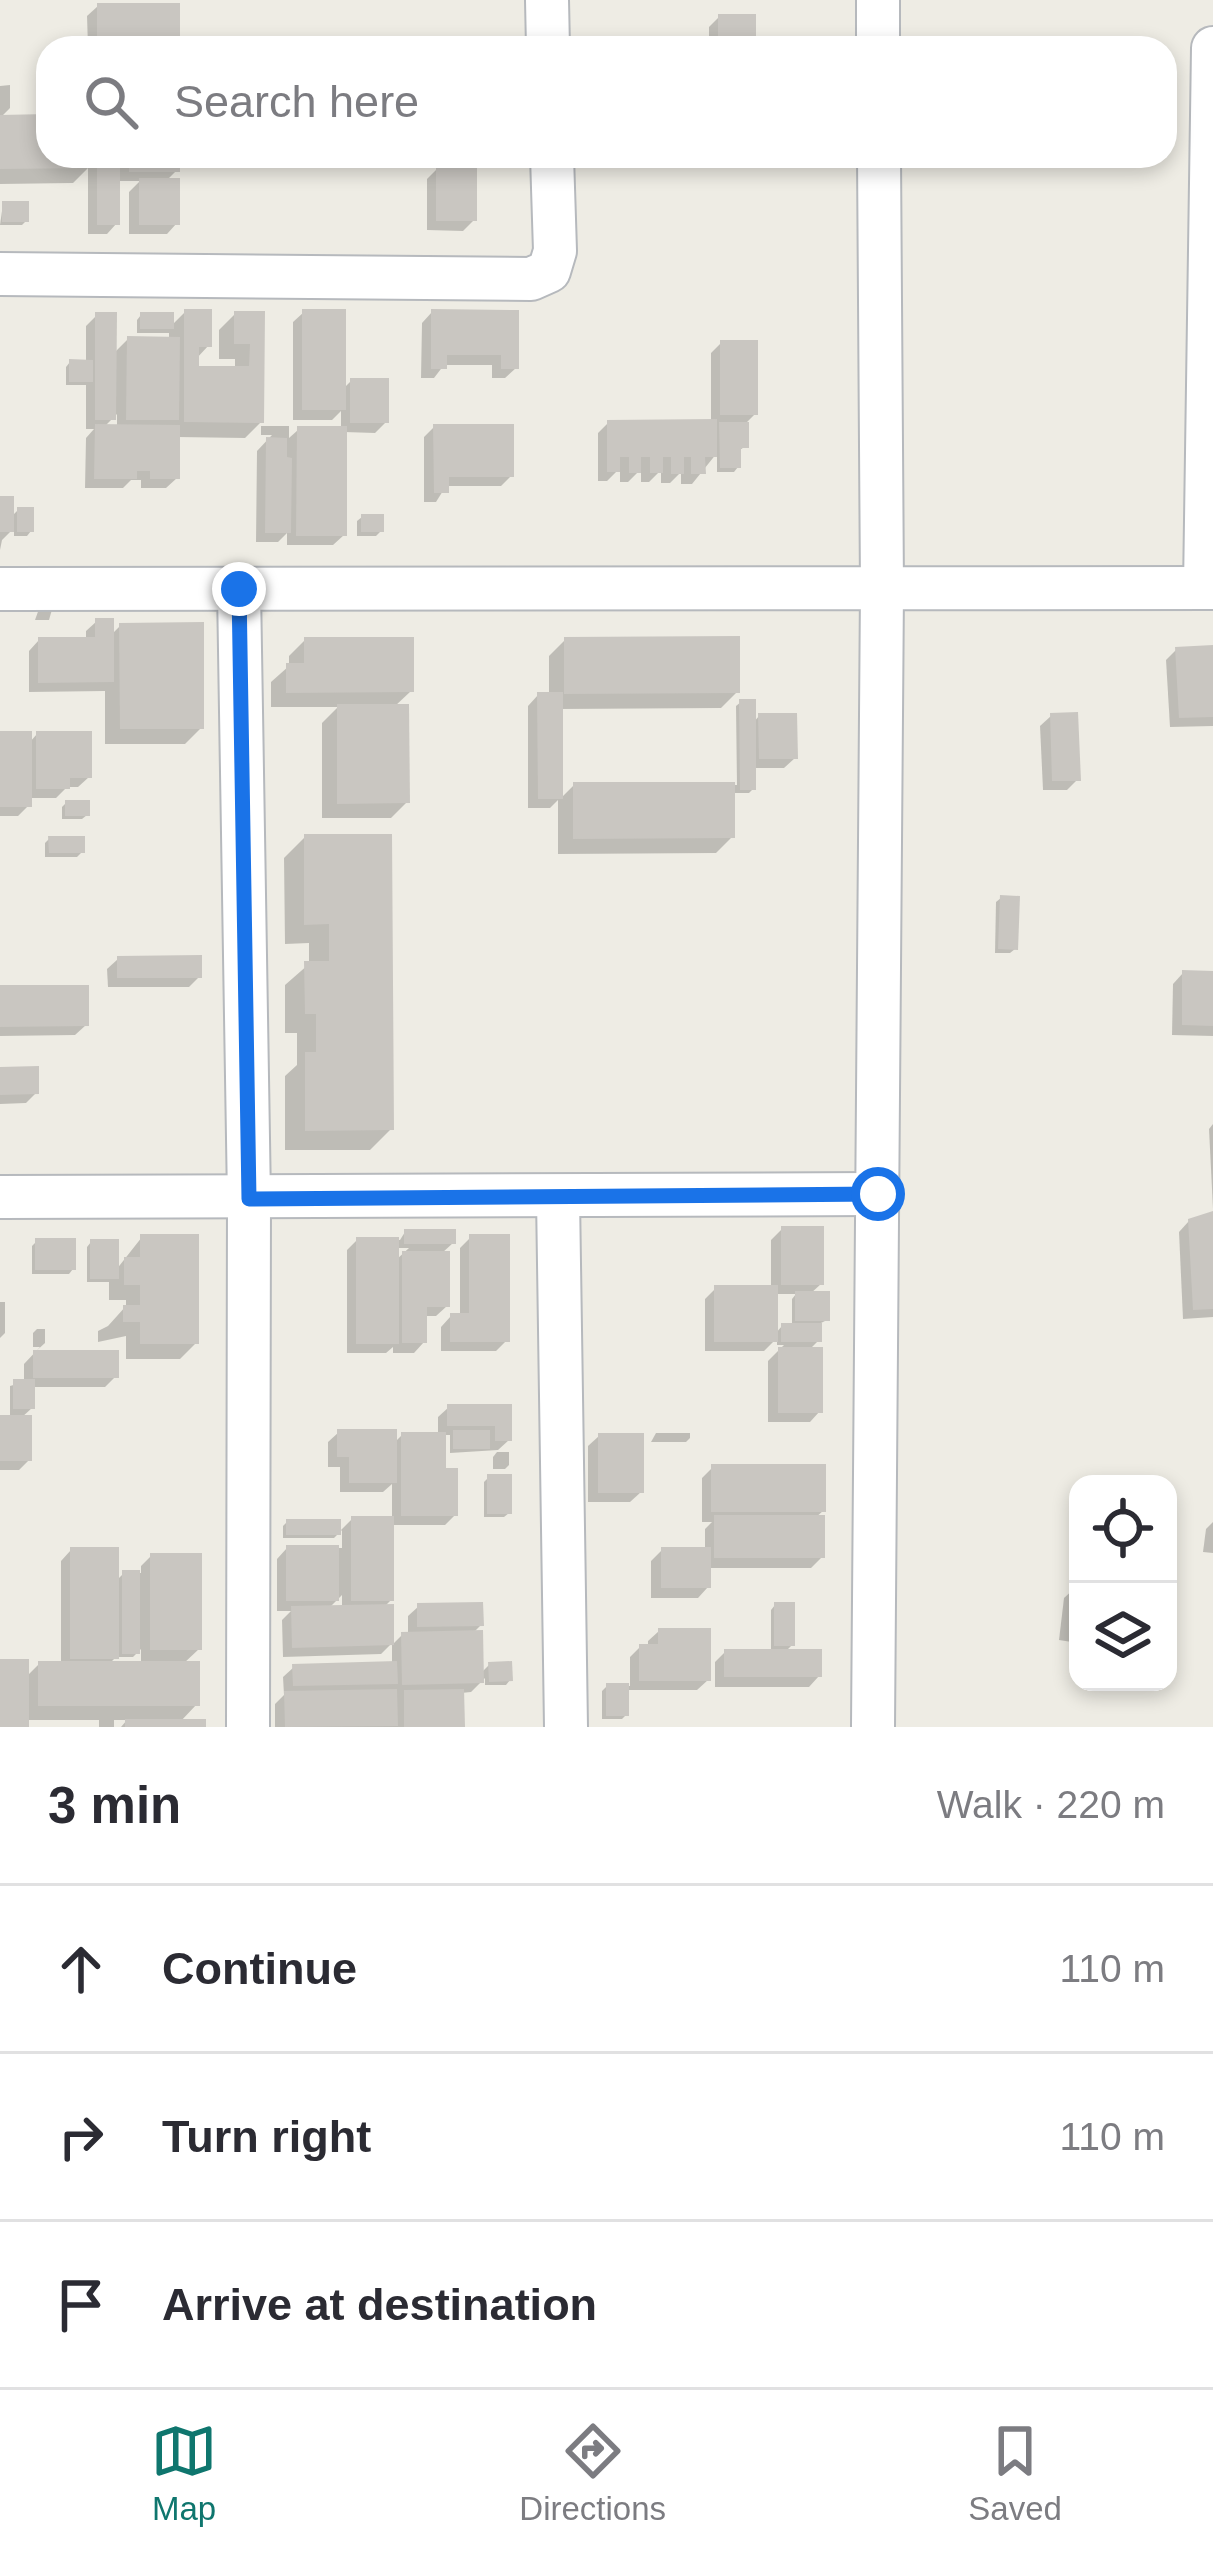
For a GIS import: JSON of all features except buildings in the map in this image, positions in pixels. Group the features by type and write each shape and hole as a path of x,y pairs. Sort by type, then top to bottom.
{"street":[{"path":"547,0 548,36"},
{"path":"878,0 878,36"},
{"path":"0,589 1209,588 1213,48"},
{"path":"0,274 531,279 549,271 555,251 552,168"},
{"path":"873,1727 882,589 879,168"},
{"path":"239,589 249,1199 248,1727"},
{"path":"0,1197 878,1194"},
{"path":"558,1197 566,1727"}],"route":[{"path":"239,589 249,1199 878,1194"}]}
